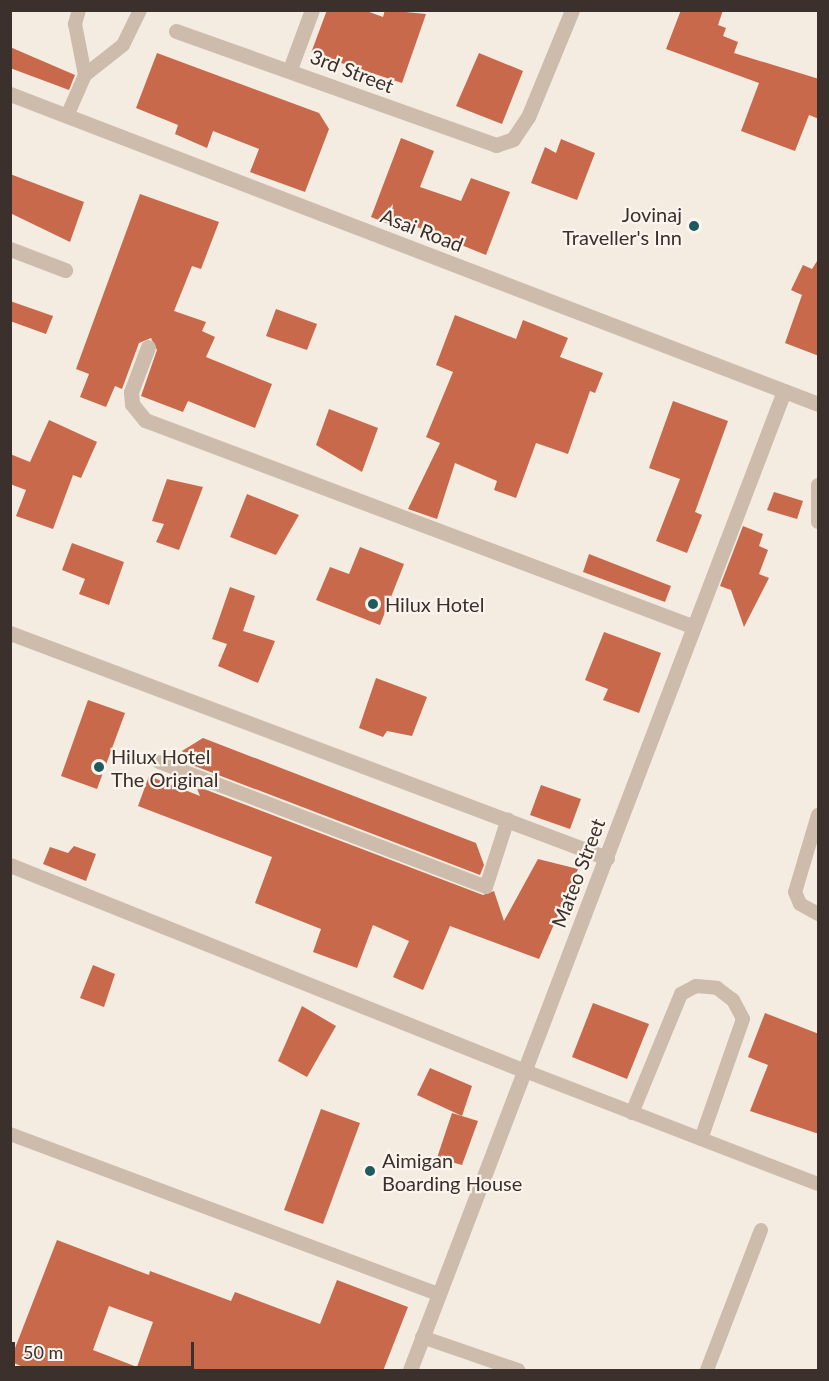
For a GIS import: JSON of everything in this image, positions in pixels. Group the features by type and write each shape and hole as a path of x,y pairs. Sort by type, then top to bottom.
{"street":[{"path":"290,69 312,10"},
{"name":"3rd Street","path":"176,31 290,69 483,143 506,144 513,139 528,117 572,10"},
{"name":"Asai Road","path":"10,94 819,404"},
{"path":"10,249 65,270"},
{"path":"148,347 131,392 132,404 146,420 692,626"},
{"name":"Mateo Street","path":"410,1371 607,858 692,626 784,391"},
{"path":"10,633 607,858"},
{"path":"10,865 525,1071"}],"lane":[{"path":"79,10 75,24 85,75"},
{"path":"67,116 85,75 123,45 140,10"},
{"path":"819,485 819,522"},
{"path":"159,762 486,887 508,819"},
{"path":"819,815 795,892 800,904 819,914"},
{"path":"632,1113 681,994 696,986 717,988 734,1000 742,1019 701,1139"},
{"path":"525,1071 819,1184"},
{"path":"10,1134 440,1294"},
{"path":"707,1371 761,1230"},
{"path":"422,1337 518,1371"}],"building":[{"path":"327,10 364,10 383,17 385,10 426,14 402,83 311,53"},
{"path":"681,10 723,10 718,25 726,28 723,36 738,42 734,53 819,79 819,119 809,115 795,151 741,131 759,83 666,49"},
{"path":"10,47 75,75 69,90 10,68"},
{"path":"157,53 319,113 329,129 305,192 250,172 259,149 213,131 207,148 175,134 178,125 136,108"},
{"path":"479,53 523,71 502,124 456,106"},
{"path":"401,138 434,151 420,187 461,201 471,178 510,192 486,255 407,223 404,230 371,217"},
{"path":"561,139 595,153 577,200 531,183 545,147 556,153"},
{"path":"10,174 84,202 70,242 10,213"},
{"path":"140,194 219,222 201,269 192,266 174,311 206,322 202,331 215,337 206,357 272,384 255,428 188,401 183,412 141,396 157,350 151,338 139,343 122,389 115,386 106,407 80,397 89,374 76,369"},
{"path":"819,258 819,356 785,343 802,295 791,290 803,265 812,269"},
{"path":"10,301 53,316 46,334 10,321"},
{"path":"276,309 317,324 307,350 266,336"},
{"path":"455,315 516,339 523,320 568,338 560,357 603,373 595,393 590,391 568,454 536,443 516,498 494,490 497,481 455,463 437,519 408,509 440,443 426,437 453,372 436,365"},
{"path":"673,401 728,421 695,512 702,515 687,553 656,541 680,479 649,468"},
{"path":"329,409 378,428 362,472 316,445"},
{"path":"49,420 97,442 81,478 73,475 53,529 16,516 26,490 10,484 10,454 30,462"},
{"path":"167,479 203,487 179,550 156,542 164,524 152,521"},
{"path":"774,492 803,501 797,519 767,510"},
{"path":"247,494 299,515 276,555 230,537"},
{"path":"743,526 763,534 759,546 768,550 759,574 769,578 744,627 731,590 720,586"},
{"path":"72,543 124,562 109,605 79,594 85,579 62,570"},
{"path":"360,547 404,564 380,625 316,600 330,567 349,574"},
{"path":"589,554 671,586 665,602 583,572"},
{"path":"230,587 255,596 243,631 275,641 258,683 218,666 227,644 212,639"},
{"path":"604,632 661,653 639,713 603,700 608,689 585,680"},
{"path":"376,678 427,697 412,736 387,731 383,737 359,728"},
{"path":"88,700 125,713 97,789 61,776"},
{"path":"203,738 476,843 484,865 480,875 187,763 182,751"},
{"path":"149,776 200,796 196,786 483,895 494,891 504,921 538,859 578,869 539,959 450,926 423,990 393,977 409,941 373,925 357,968 313,952 321,929 255,903 272,857 138,806"},
{"path":"541,785 581,799 570,829 530,815"},
{"path":"74,846 96,854 86,881 43,864 50,847 68,853"},
{"path":"93,965 115,974 104,1007 80,998"},
{"path":"593,1003 649,1024 627,1079 572,1057"},
{"path":"302,1006 336,1026 307,1077 278,1061"},
{"path":"765,1013 819,1034 819,1134 750,1111 768,1065 748,1057"},
{"path":"430,1068 472,1086 462,1116 417,1095"},
{"path":"321,1109 360,1123 323,1224 284,1210"},
{"path":"452,1113 478,1121 462,1165 437,1158"},
{"path":"57,1240 149,1275 150,1271 231,1301 235,1292 320,1324 337,1280 408,1307 383,1371 31,1371 10,1361","holes":["109,1306 153,1322 137,1367 93,1350"]}],"place":[{"name":"Jovinaj Traveller's Inn","path":"694,226"},
{"name":"Hilux Hotel","path":"373,604"},
{"name":"Hilux Hotel The Original","path":"99,767"},
{"name":"Aimigan Boarding House","path":"370,1171"}]}
